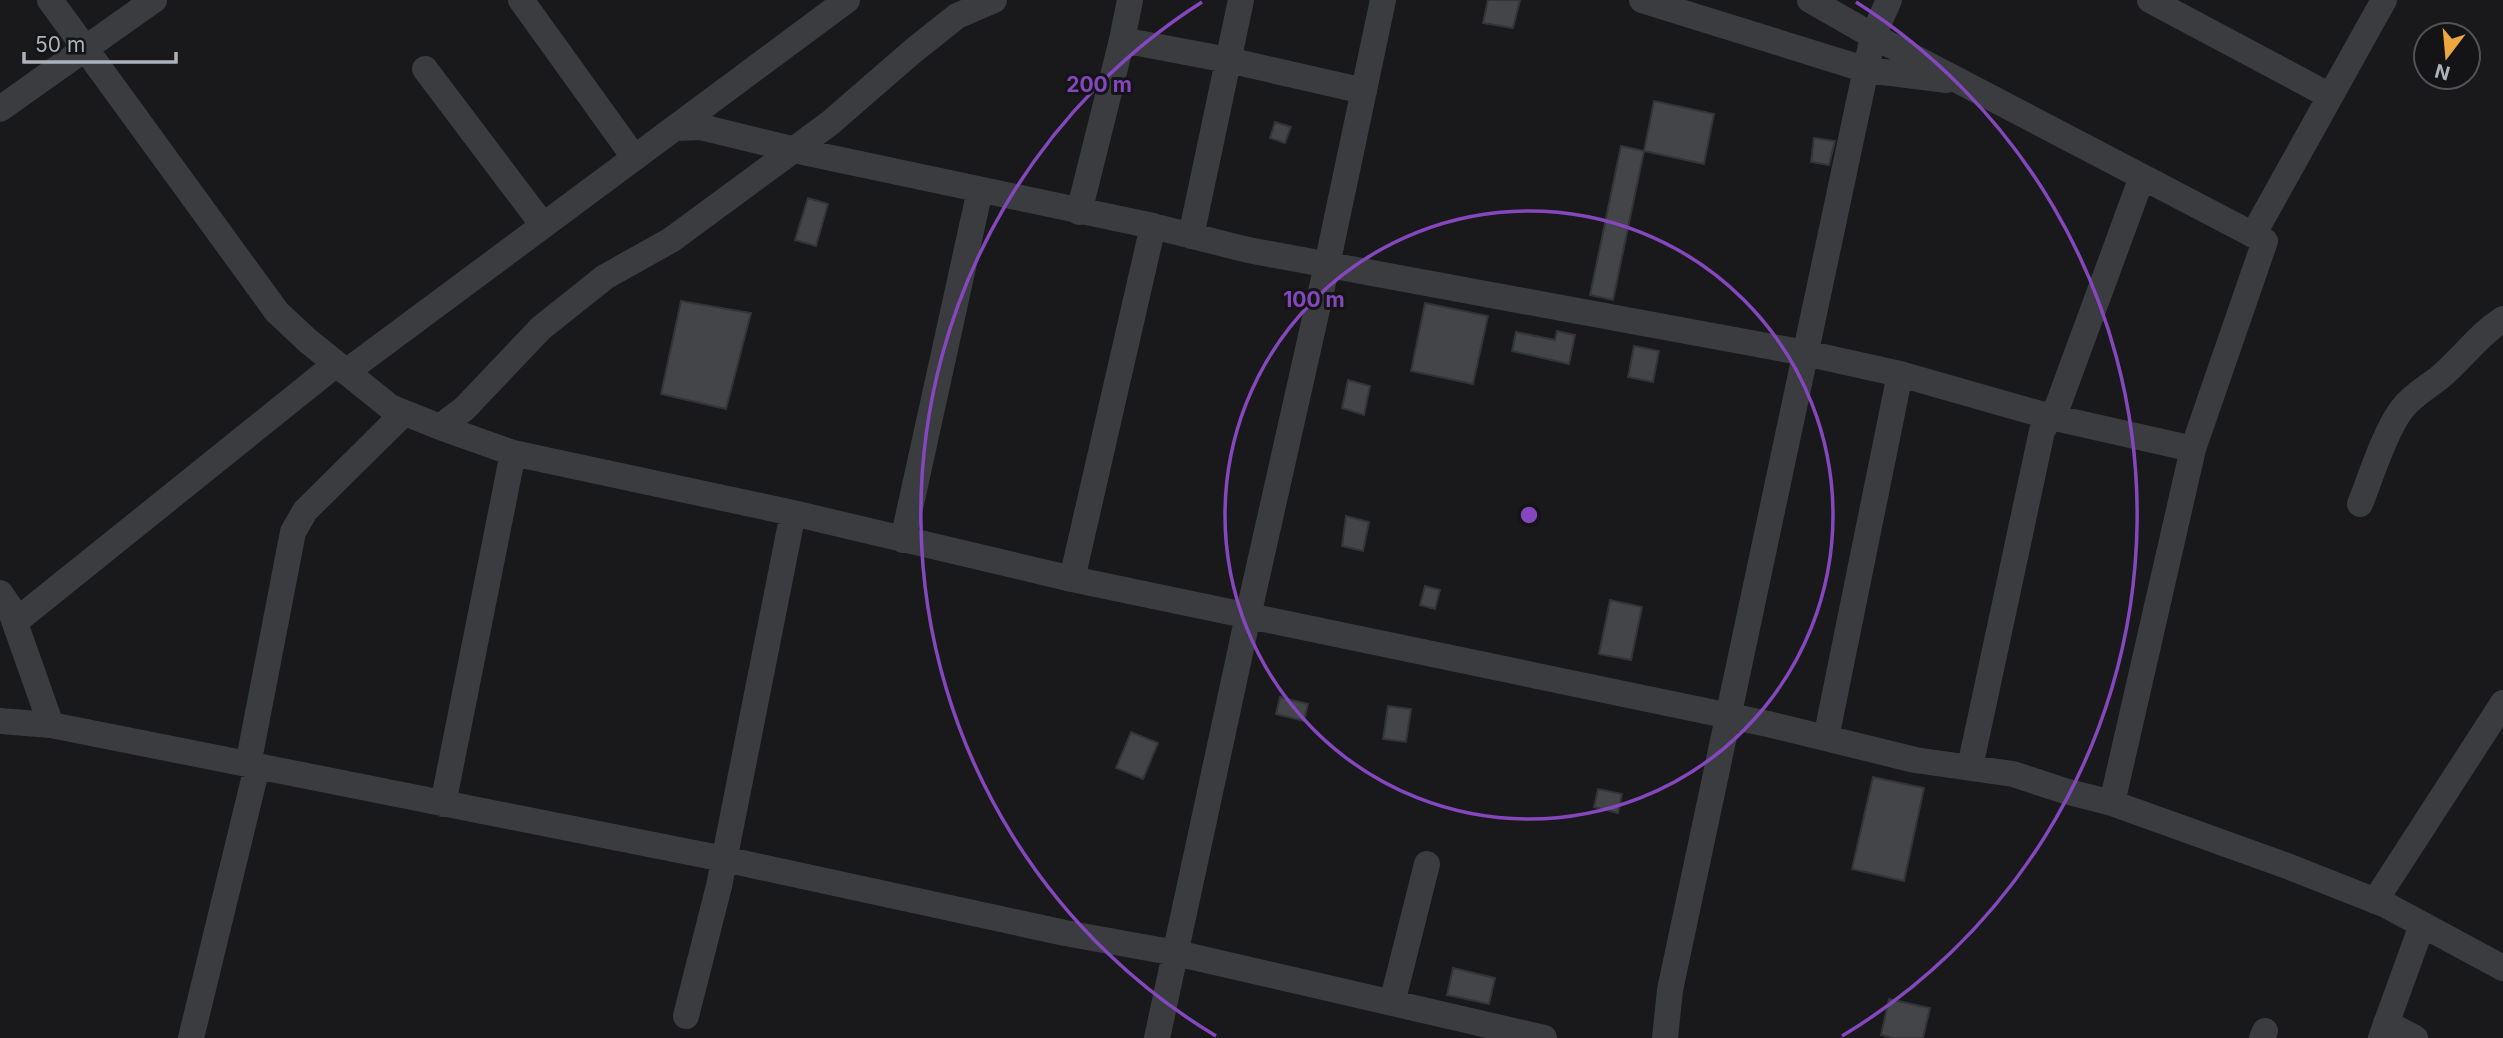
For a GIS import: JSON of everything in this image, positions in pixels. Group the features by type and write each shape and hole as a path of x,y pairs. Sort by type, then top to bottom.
{"street":[{"path":"50,0 277,312 390,407 440,428 513,453 793,513 1072,579 1727,716 1915,760 2013,774 2112,803 2290,867 2375,901 2503,968"},
{"path":"0,109 154,0"},
{"path":"521,0 634,157"},
{"path":"15,622 341,368 543,225 847,0"},
{"path":"440,428 464,409 541,328 605,277 671,240 830,123 957,16 995,0"},
{"path":"1079,212 1130,0"},
{"path":"1191,236 1241,0"},
{"path":"1157,1038 1327,265 1382,0"},
{"path":"1642,0 1867,70 1916,78 1959,81"},
{"path":"1810,0 2265,241 2193,449 2112,803"},
{"path":"1665,1038 1670,990 1805,353 1874,36 1889,0"},
{"path":"2150,0 2330,96"},
{"path":"2253,234 2384,0"},
{"path":"1122,40 1228,60 1364,91"},
{"path":"425,69 543,225"},
{"path":"675,128 701,127 1079,212 1153,226 1248,250 1805,353 1900,374 2051,417 2193,449"},
{"path":"1970,767 2042,431 2059,405 2142,177"},
{"path":"903,540 980,190"},
{"path":"1072,579 1153,226"},
{"path":"2360,504 2401,410 2417,393 2471,348 2485,331 2503,319"},
{"path":"1826,738 1900,374"},
{"path":"191,1038 253,766 293,532 305,511 404,413"},
{"path":"443,804 513,453"},
{"path":"686,1016 724,859 793,513"},
{"path":"0,593 9,606 51,725"},
{"path":"2375,901 2503,703"},
{"path":"0,721 51,725 724,859 1065,933 1176,953 1544,1038"},
{"path":"1392,1003 1427,864"},
{"path":"2415,1038 2383,1030 2422,925"}],"building":[{"path":"1488,0 1520,0 1513,28 1483,23"},
{"path":"1654,101 1714,114 1704,164 1644,151"},
{"path":"1275,122 1291,127 1285,143 1270,138"},
{"path":"1814,138 1835,141 1829,165 1811,162"},
{"path":"1621,146 1644,151 1613,300 1590,295"},
{"path":"808,198 828,204 816,246 795,240"},
{"path":"681,301 751,313 726,409 661,394"},
{"path":"1425,303 1488,316 1473,384 1411,371"},
{"path":"1557,331 1575,335 1569,364 1512,351 1516,332 1555,340"},
{"path":"1634,346 1659,351 1653,382 1628,377"},
{"path":"1348,380 1370,386 1364,415 1342,408"},
{"path":"1346,516 1369,522 1363,551 1342,546"},
{"path":"1425,586 1440,590 1435,609 1420,605"},
{"path":"1610,600 1642,607 1631,660 1599,654"},
{"path":"1280,697 1308,704 1304,721 1276,714"},
{"path":"1388,706 1411,709 1406,742 1383,739"},
{"path":"1131,732 1158,743 1143,779 1116,768"},
{"path":"1873,777 1924,788 1904,881 1852,869"},
{"path":"1598,789 1622,794 1618,813 1594,807"},
{"path":"1453,968 1495,978 1489,1004 1447,995"},
{"path":"1889,999 1930,1008 1923,1038 1881,1035"}]}
